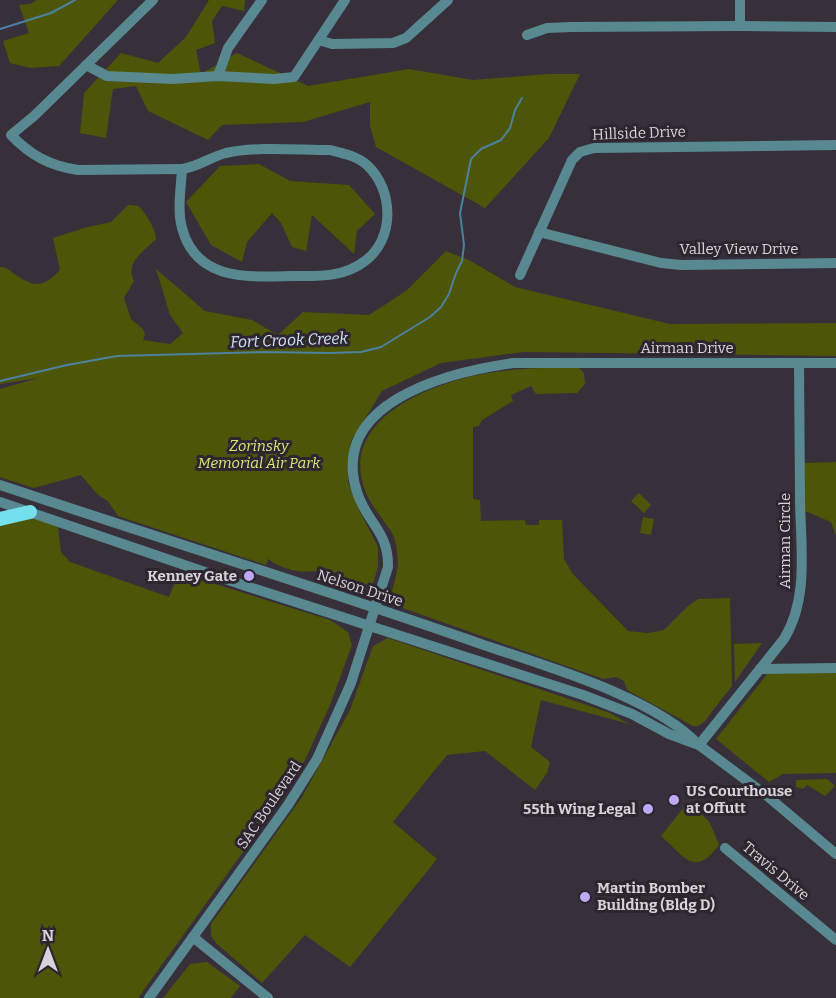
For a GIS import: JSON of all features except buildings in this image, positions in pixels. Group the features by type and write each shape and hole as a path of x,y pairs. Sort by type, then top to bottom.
{"main road":[{"path":"0,519 30,512"}],"street":[{"path":"153,0 11,135 39,159 78,170 182,169 194,167 223,153 241,151 330,150 346,153 366,164 377,177 383,189 388,210 387,226 381,243 373,254 350,271 332,275 279,277 240,277 223,273 206,265 196,255 184,234 181,226 182,169"},
{"path":"218,76 228,48 262,0"},
{"path":"86,65 106,76 173,79 218,76 274,79 294,77 345,0"},
{"path":"319,40 332,44 393,43 406,38 448,0"},
{"path":"740,0 740,26"},
{"path":"527,35 547,28 571,27 836,27"},
{"name":"Hillside Drive","path":"520,275 572,160 580,152 594,147 836,145"},
{"name":"Valley View Drive","path":"539,232 661,263 681,265 836,263"},
{"name":"Airman Drive","path":"376,608 388,567 388,556 380,531 358,495 353,467 354,454 367,423 388,404 436,381 480,368 513,363 574,361 799,363"},
{"path":"799,363 836,363"},
{"name":"Airman Circle","path":"760,669 789,632 799,603 801,553 799,363"},
{"name":"Nelson Drive","path":"0,485 376,608 564,672 606,689 674,724 766,795 836,854"},
{"name":"Nelson Drive","path":"0,502 592,698 632,714 669,734 699,745"},
{"name":"SAC Boulevard","path":"149,998 288,806 317,759 338,716 376,608"},
{"path":"699,745 760,669 836,668"},
{"name":"Travis Drive","path":"725,848 836,940"},
{"path":"193,938 267,998"}],"green space":[{"path":"37,0 118,0 59,66 30,68 10,63 3,41 29,33 19,5 30,4"},
{"path":"209,0 245,0 244,11 222,6 212,21 215,43 196,50 201,74 237,53 308,86 409,69 473,80 580,74 549,138 485,208 376,147 370,126 370,102 303,122 222,125 208,140 148,111 136,86 113,89 106,138 80,133 84,93 121,53 158,63 186,37"},
{"path":"259,164 290,181 349,185 375,214 357,231 354,254 312,215 306,251 292,247 281,223 272,213 247,242 242,262 211,245 186,202 220,166"},
{"name":"Zorinsky Memorial Air Park","path":"128,205 141,208 156,236 156,239 134,263 132,274 134,281 124,298 131,319 143,329 145,334 143,340 170,344 183,333 170,315 156,269 205,311 252,320 278,335 303,312 369,315 406,291 446,251 469,260 515,287 670,324 836,323 836,356 524,352 441,363 382,391 351,441 348,482 378,547 378,567 371,590 348,591 346,582 336,573 294,570 282,567 268,559 266,565 118,516 108,501 98,495 81,475 34,488 0,477 0,389 38,378 0,384 0,267 7,268 27,281 43,283 60,270 53,238 111,222"},
{"path":"578,367 584,373 585,384 577,393 536,394 531,386 511,395 513,401 482,420 479,426 473,427 473,499 480,500 481,521 525,520 526,525 539,525 539,520 562,520 564,559 572,573 628,631 648,633 664,630 698,599 730,598 732,686 704,722 698,726 693,726 627,690 624,681 616,677 603,679 391,602 398,567 396,543 391,531 370,501 362,480 361,458 367,439 379,423 414,397 454,381 499,371"},
{"path":"836,462 836,536 831,522 805,511 804,463"},
{"path":"639,493 651,505 644,513 631,501"},
{"path":"31,516 58,527 61,552 70,562 169,597 178,575 183,574 330,620 348,632 352,645 330,705 305,760 279,802 138,998 0,998 0,525"},
{"path":"643,517 654,519 651,535 640,533"},
{"path":"388,638 610,713 629,724 541,700 531,747 550,762 547,773 535,790 485,751 447,755 393,822 437,859 350,967 305,935 262,983 217,944 211,936 211,924 302,797 350,710 373,646"},
{"path":"762,643 735,682 734,644"},
{"path":"768,673 836,673 836,773 783,774 769,782 716,739"},
{"path":"827,779 835,786 825,796 807,785 803,789 796,787 796,780"},
{"path":"689,801 710,823 719,845 710,855 696,862 683,857 661,836"},
{"path":"207,962 240,986 231,998 163,998 190,964"}],"waterway":[{"path":"0,29 51,13 75,0"},
{"name":"Fort Crook Creek","path":"0,381 117,356 361,352 381,347 430,317 441,307 449,294 462,261 464,245 460,213 471,159 481,149 501,140 510,128 515,110 522,98"}],"place":[{"name":"Kenney Gate","path":"249,576"},
{"name":"US Courthouse at Offutt","path":"674,800"},
{"name":"55th Wing Legal","path":"648,809"},
{"name":"Martin Bomber Building (Bldg D)","path":"585,897"}]}
